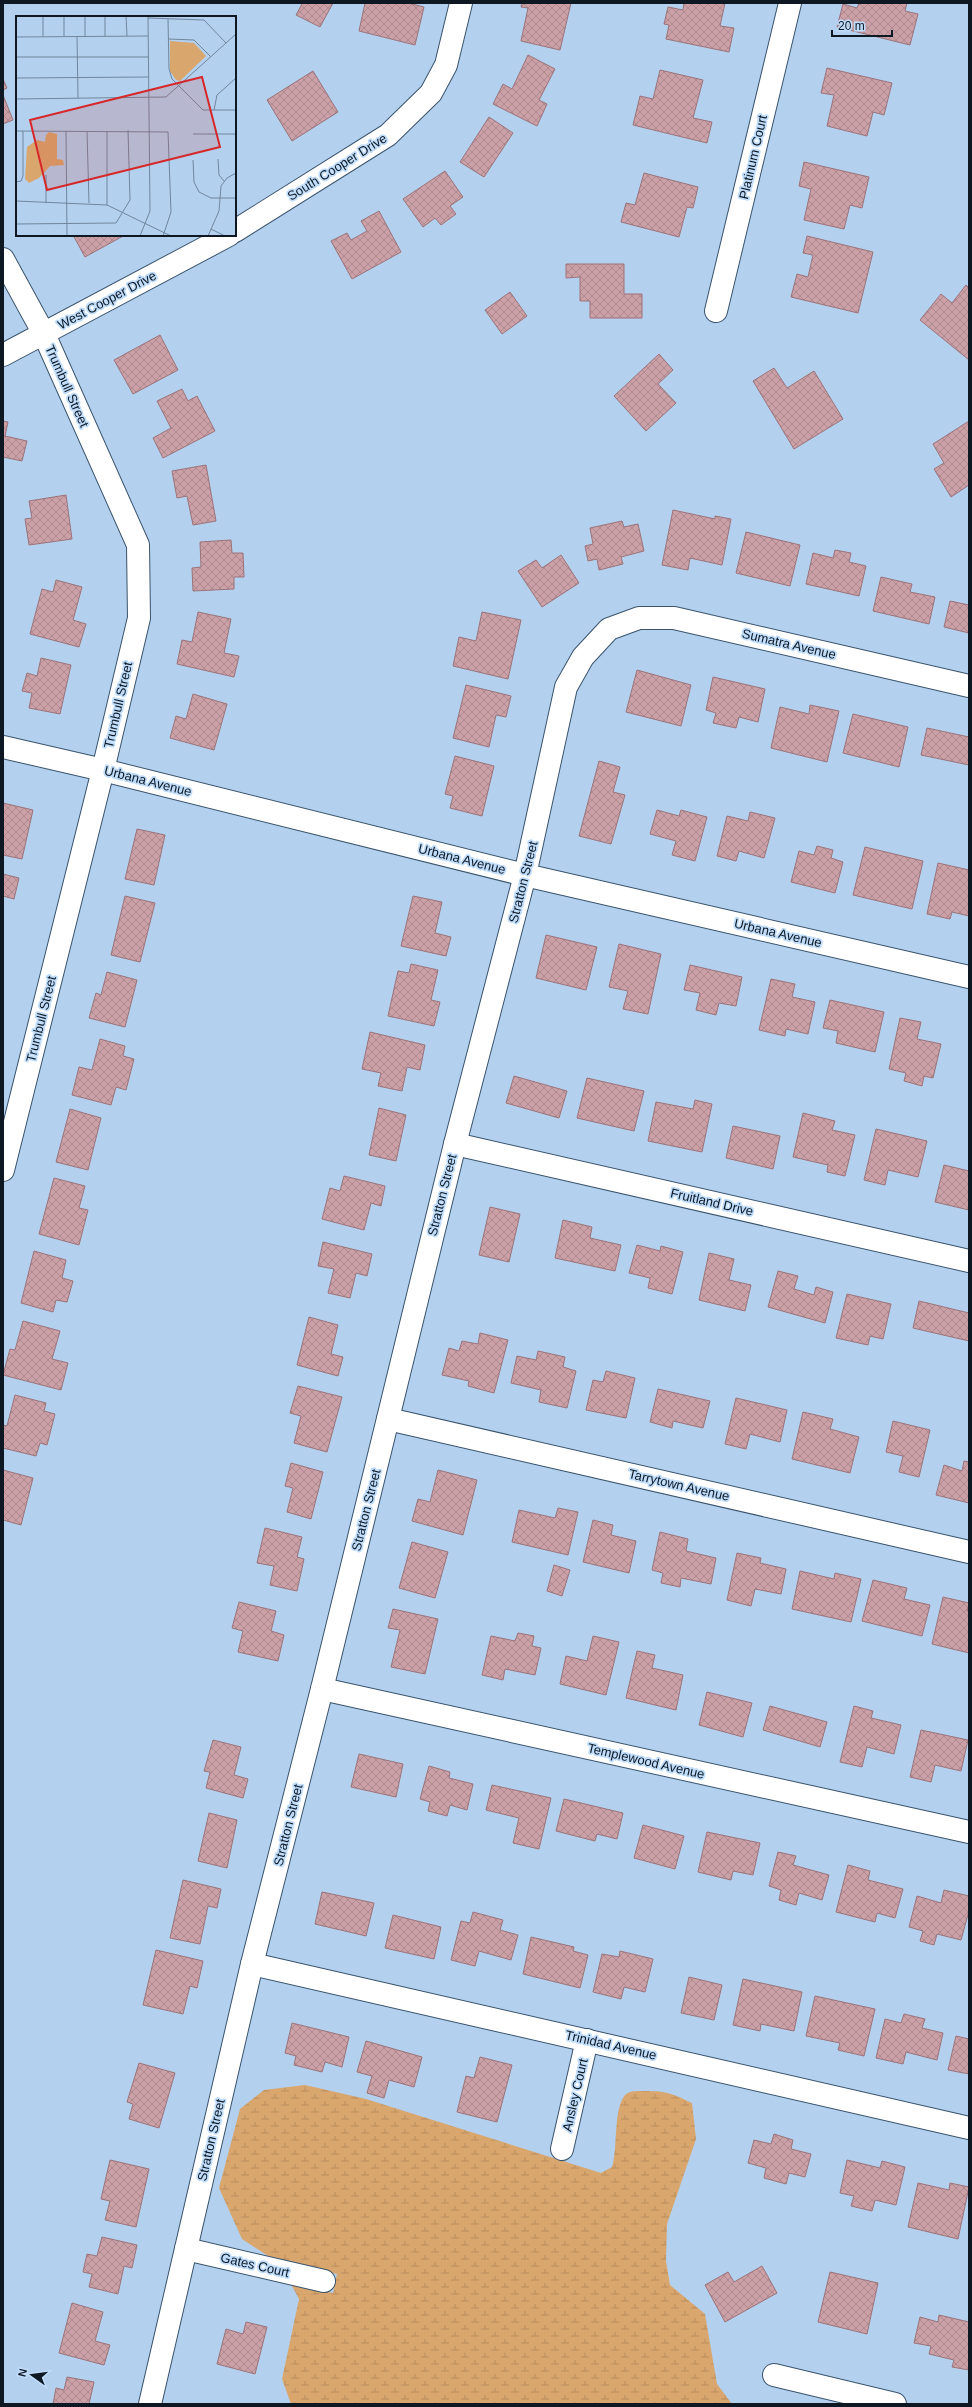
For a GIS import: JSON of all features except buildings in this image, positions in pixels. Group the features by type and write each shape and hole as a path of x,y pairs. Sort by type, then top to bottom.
{"street":[{"name":"South Cooper Drive","path":"236,230 388,136 431,93 446,65 461,3"},
{"name":"Platinum Court","path":"716,312 790,3"},
{"name":"West Cooper Drive","path":"3,355 220,240"},
{"name":"Trumbull Street","path":"3,259 44,334 138,546 139,618 103,770 3,1170"},
{"name":"Sumatra Avenue","path":"609,629 639,618 674,618 969,686"},
{"name":"Stratton Street","path":"150,2404 252,1964 322,1689 455,1144 525,875 566,687 583,657 609,629"},
{"name":"Urbana Avenue","path":"3,747 103,770 525,875 969,977"},
{"name":"Fruitland Drive","path":"455,1144 969,1261"},
{"name":"Tarrytown Avenue","path":"388,1418 969,1552"},
{"name":"Templewood Avenue","path":"322,1689 969,1832"},
{"name":"Trinidad Avenue","path":"252,1964 969,2128"},
{"name":"Ansley Court","path":"562,2149 587,2040"},
{"name":"Gates Court","path":"186,2248 324,2281"},
{"path":"774,2375 895,2404"}],"green space":[{"path":"305,2085 366,2099 601,2173 612,2167 615,2150 617,2119 621,2101 627,2093 638,2091 665,2092 692,2103 696,2139 667,2224 666,2261 670,2285 705,2314 717,2384 732,2404 291,2404 282,2379 299,2299 291,2284 333,2293 337,2274 271,2258 242,2239 219,2188 240,2109 264,2090"}]}
